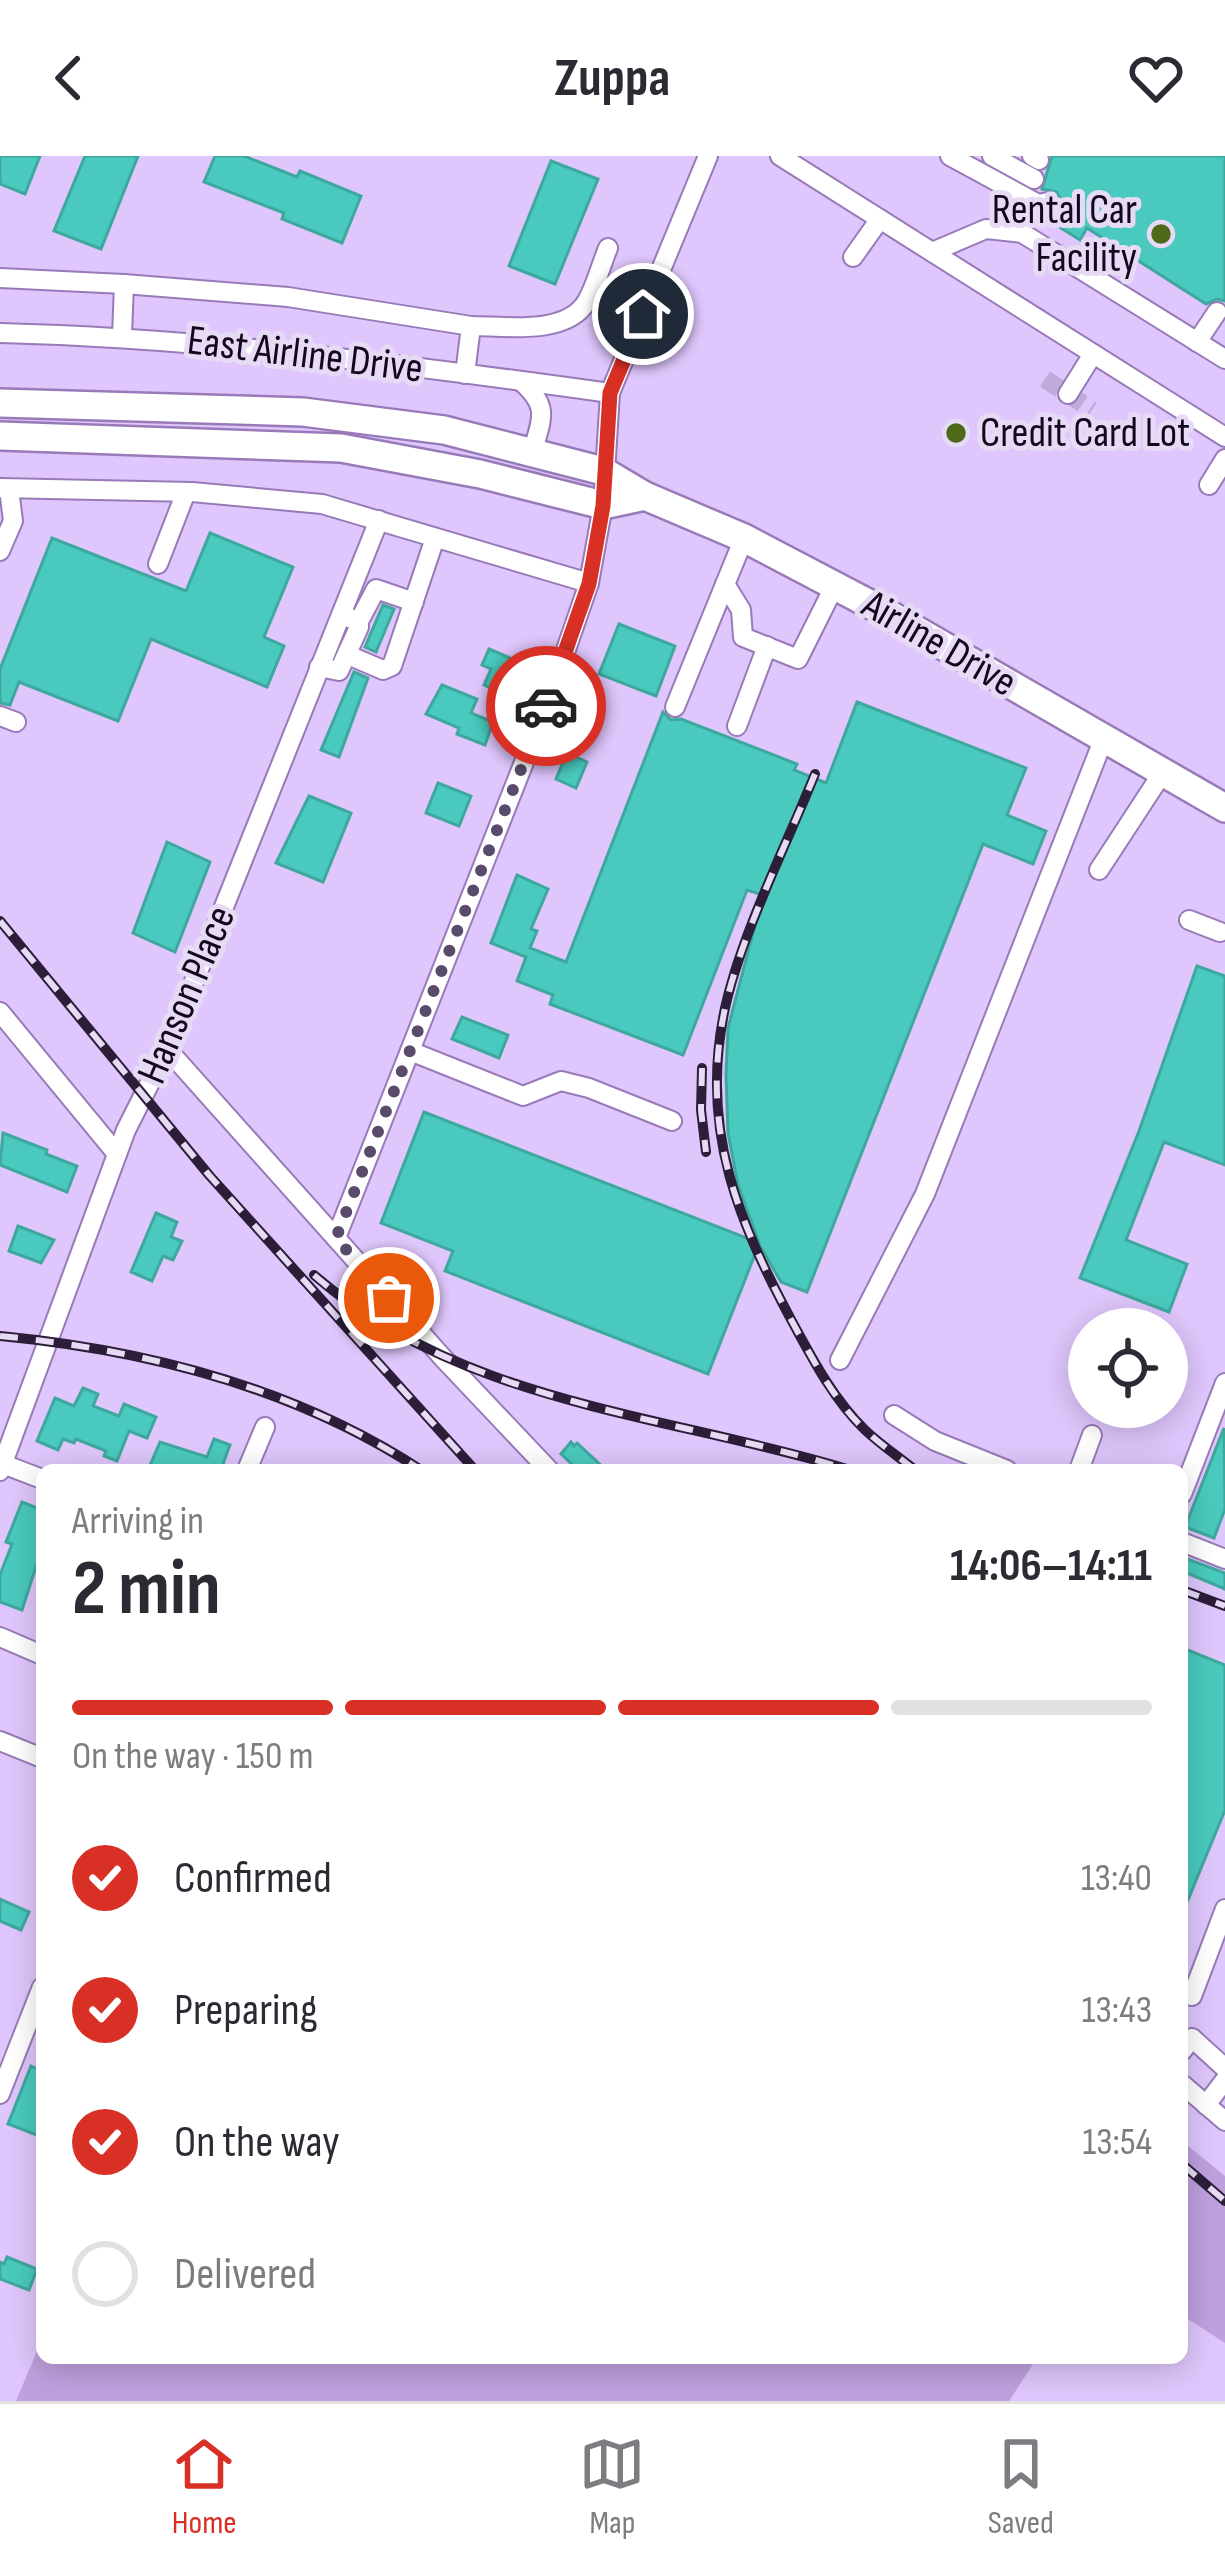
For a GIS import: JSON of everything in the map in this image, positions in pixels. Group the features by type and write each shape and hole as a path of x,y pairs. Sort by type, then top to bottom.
{"highway":[{"name":"Airline Drive","path":"0,403 304,412 444,430 602,471 645,496 744,538 836,585 1225,808"},
{"path":"0,436 341,448 399,457 603,506 645,496"}],"street":[{"path":"336,1238 549,699 589,584 603,506 610,393 708,156"},
{"path":"781,156 1222,429"},
{"path":"950,156 1038,204 1048,202"},
{"path":"992,156 1035,165"},
{"path":"853,257 880,219"},
{"path":"932,252 986,229 1022,233 1225,359"},
{"path":"0,278 288,297 471,326 531,326 569,319 587,301 608,248"},
{"path":"122,336 124,284"},
{"path":"1197,342 1217,312"},
{"path":"465,374 471,326"},
{"name":"East Airline Drive","path":"0,333 235,345 610,393"},
{"path":"1068,394 1093,353"},
{"path":"521,381 540,398 542,416 532,453"},
{"path":"1209,484 1225,459"},
{"path":"0,551 13,521 4,489 186,492 322,505 589,584"},
{"path":"158,564 186,492"},
{"name":"Hanson Place","path":"2,1467 117,1154 167,1049 319,667 349,619 379,520"},
{"path":"347,655 389,669 435,538"},
{"path":"675,707 744,538"},
{"path":"725,584 741,610 743,637 798,659 836,585"},
{"path":"319,667 338,670 347,655 349,619 376,589 414,602"},
{"path":"737,726 767,646"},
{"path":"840,1360 925,1194 1105,738"},
{"path":"1099,870 1162,772"},
{"path":"1189,920 1223,929"},
{"path":"0,1012 117,1154"},
{"path":"167,1049 543,1464"},
{"path":"410,1052 523,1096 561,1081 672,1121"},
{"path":"1188,1478 1225,1382"},
{"path":"894,1415 935,1441 992,1464"},
{"path":"250,1464 265,1427"},
{"path":"1081,1464 1093,1435"},
{"path":"2,1467 36,1476"},
{"path":"1188,1544 1221,1557 1225,1534"},
{"path":"0,1637 36,1652"},
{"path":"0,1741 36,1756"},
{"path":"1188,1990 1225,1909"},
{"path":"0,2094 36,2002"},
{"path":"1188,2046 1225,2068"},
{"path":"1206,2105 1225,2080"},
{"path":"1188,2089 1225,2121"}],"shaded area":[{"path":"1188,2146 1225,2176 1225,2343 1188,2319"},
{"path":"36,2353 36,2364 1033,2364 1009,2401 16,2401"}],"building":[{"path":"0,156 40,156 25,194 0,184"},
{"path":"85,156 138,156 101,249 54,231"},
{"path":"215,156 244,156 297,177 300,171 361,196 342,243 282,219 284,213 204,182"},
{"name":"Rental Car Facility","path":"1052,156 1225,156 1225,301 1206,304 1087,228 1080,240 1061,228 1069,215 1059,209 1057,192 1042,189"},
{"path":"551,161 598,179 555,284 509,266"},
{"path":"210,533 293,567 264,637 284,646 267,687 151,639 118,721 19,682 10,705 0,703 0,669 52,538 186,591"},
{"path":"383,605 394,609 376,652 365,647"},
{"path":"619,624 675,646 656,696 599,674"},
{"path":"489,649 524,664 510,696 484,685 491,669 482,665"},
{"path":"354,672 368,678 339,757 321,750"},
{"path":"442,685 477,699 471,713 493,722 485,745 426,714"},
{"path":"857,702 1026,768 1007,815 1046,831 1033,864 983,844 807,1292 781,1282 759,1244 708,1374 445,1271 453,1251 381,1223 424,1112 759,1243 738,1185 728,1133 726,1075 728,1028 763,895 747,890 683,1055 550,1004 553,995 517,981 526,957 491,943 517,875 548,889 531,929 537,931 530,948 566,962 663,712 671,720 681,719 797,764 794,770 826,783"},
{"path":"567,753 587,762 576,788 556,779"},
{"path":"438,783 471,796 459,826 426,813"},
{"path":"309,796 351,813 323,882 276,863"},
{"path":"167,842 210,862 175,952 133,933"},
{"path":"1197,966 1225,976 1225,1165 1164,1142 1126,1240 1187,1264 1170,1308 1159,1308 1080,1278 1139,1131"},
{"path":"462,1017 508,1035 499,1058 452,1039"},
{"path":"3,1133 77,1166 67,1192 0,1165"},
{"path":"156,1213 177,1222 171,1237 182,1241 173,1260 163,1256 152,1281 131,1272"},
{"path":"18,1226 54,1240 41,1263 9,1251"},
{"path":"83,1388 98,1394 93,1406 119,1416 124,1404 156,1417 147,1438 129,1431 117,1461 104,1456 106,1451 76,1439 74,1443 63,1439 58,1450 37,1441 55,1398 74,1406"},
{"path":"1224,1428 1225,1509 1214,1538 1188,1528"},
{"path":"214,1439 230,1445 223,1464 151,1464 160,1442 207,1457"},
{"path":"571,1442 577,1443 600,1464 572,1464 561,1454"},
{"path":"22,1502 36,1508 36,1567 22,1610 0,1602 0,1575 12,1544 6,1542"},
{"path":"1188,1559 1225,1573 1225,1589 1188,1574"},
{"path":"1188,1650 1225,1665 1225,1810 1188,1900"},
{"path":"0,1899 29,1912 21,1930 0,1921"},
{"path":"31,2066 36,2068 36,2135 8,2124"},
{"path":"7,2257 36,2269 29,2290 0,2279 0,2262 4,2264"}],"tunnel":[{"path":"1045,379 1092,410"}],"railway":[{"path":"815,774 731,984 718,1056 721,1137 729,1175 756,1250 817,1367 854,1419 907,1464"},
{"path":"0,921 209,1175 470,1464"},
{"path":"702,1068 706,1152"},
{"path":"314,1275 373,1318 435,1352 502,1379 828,1464"},
{"path":"0,1336 110,1351 219,1378 323,1416 411,1464"},
{"path":"1188,1592 1225,1606"},
{"path":"1188,2169 1225,2201"}],"way so far":[{"path":"389,1298 336,1238 546,706"}],"place":[{"name":"Rental Car Facility","path":"1161,234"},
{"name":"Credit Card Lot","path":"956,433"}],"route":[{"path":"546,706 589,584 603,506 610,393 643,314"}]}
